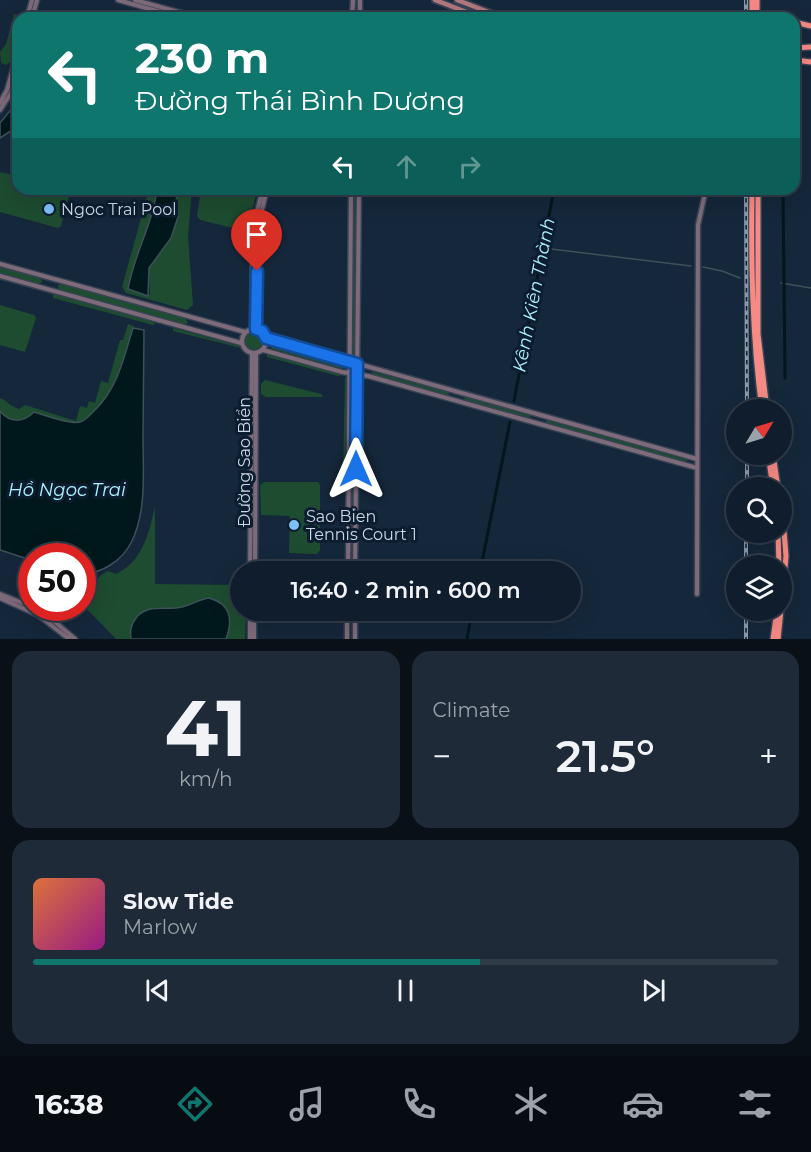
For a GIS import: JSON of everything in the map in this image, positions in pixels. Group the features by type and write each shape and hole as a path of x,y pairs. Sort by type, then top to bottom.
{"highway":[{"path":"752,195 753,334 761,399"},
{"path":"758,195 758,334 766,399"},
{"path":"751,277 758,278"},
{"path":"773,639 777,621"},
{"path":"778,639 779,621"}],"main road":[{"path":"435,0 466,12"},
{"path":"457,0 488,12"}],"street":[{"path":"118,0 161,12"},
{"path":"135,0 178,12"},
{"path":"0,103 12,72"},
{"path":"0,110 12,90"},
{"path":"254,329 258,226 264,195"},
{"path":"348,561 351,195"},
{"path":"355,561 358,195"},
{"path":"697,594 698,225 705,195"},
{"path":"0,264 245,332 254,329 262,331 266,338 263,350"},
{"path":"0,276 241,343 246,351 254,353 263,350 698,468"},
{"path":"241,343 245,332"},
{"path":"266,338 698,459"},
{"name":"Đường Sao Biển","path":"253,561 254,353"},
{"path":"454,400 457,392"},
{"path":"537,424 540,415"},
{"path":"0,596 18,602"},
{"path":"0,596 38,615 69,639"},
{"path":"53,621 75,639"},
{"path":"252,621 252,639"},
{"path":"347,621 347,639"},
{"path":"355,621 355,639"}],"green space":[{"path":"12,22 12,55 10,62 6,65 1,63 0,52 6,44"},
{"path":"0,172 12,175 12,195 69,195 61,226 58,228 0,212"},
{"path":"147,195 156,195 155,201 129,282 150,295 149,268 171,238 178,217 175,206 177,195 191,195 188,236 193,305 187,310 126,293 122,287"},
{"path":"200,195 256,195 245,231 200,220 197,216"},
{"path":"353,195 356,195 355,354 353,356"},
{"path":"0,267 40,278 42,282 39,284 0,274"},
{"path":"62,284 185,318 188,323 184,325 59,290 58,285"},
{"path":"53,294 154,322 155,324 53,298"},
{"path":"0,305 34,315 36,318 25,352 0,345"},
{"path":"128,324 134,326 113,384 100,405 83,421 70,422 34,412 30,416 17,420 8,418 0,411 0,398 19,409 25,405 76,421 80,406 87,408 89,401 95,403 101,381 108,383 120,340 123,340"},
{"path":"173,328 239,346 241,348 173,331"},
{"path":"250,332 258,332 263,337 261,348 250,350 245,345 245,337"},
{"path":"274,343 343,362 345,367 342,369 272,349 270,345"},
{"path":"267,353 339,373 341,375 267,357"},
{"path":"373,372 449,394 447,396 372,375"},
{"path":"345,377 347,378 345,475 343,473"},
{"path":"353,379 355,381 352,551 350,549"},
{"path":"265,380 321,394 323,397 266,397 261,394 261,384"},
{"path":"466,397 530,415 531,418 465,401"},
{"path":"546,420 688,460 685,462 546,424"},
{"path":"264,482 318,482 320,485 320,550 317,554 289,553 290,516 261,515 260,485"},
{"path":"155,506 155,584 230,585 230,621 246,621 245,639 116,639 96,618 96,581 108,571 116,574 133,562 139,554"}],"water":[{"path":"12,108 12,130 0,138 0,123"},
{"path":"156,195 177,195 175,206 178,217 171,238 149,268 148,296 128,289"},
{"name":"Hồ Ngọc Trai","path":"133,328 144,330 142,505 131,543 111,565 96,571 96,543 18,543 18,556 0,550 0,411 8,418 17,420 30,416 34,412 70,422 80,422 102,402 115,382"},
{"path":"209,598 222,604 226,609 229,625 226,639 131,639 133,623 144,611 182,607"}],"waterway":[{"name":"Kênh Kiên Thành","path":"514,401 553,195"},
{"path":"783,195 785,378"},
{"path":"543,248 691,266"},
{"path":"703,267 740,278"},
{"path":"781,283 811,288"},
{"name":"Kênh Kiên Thành","path":"482,561 510,422"},
{"name":"Kênh Kiên Thành","path":"467,639 470,621"}],"railway":[{"path":"746,0 746,12"},
{"path":"746,195 747,399"},
{"path":"747,465 747,477"},
{"path":"746,543 746,555"},
{"path":"746,621 746,639"}],"place":[{"name":"Ngoc Trai Pool","path":"49,209"},
{"name":"Sao Bien Tennis Court 1","path":"294,525"}],"route":[{"path":"257,271 256,329 262,331 266,338 357,364 356,469"}]}
